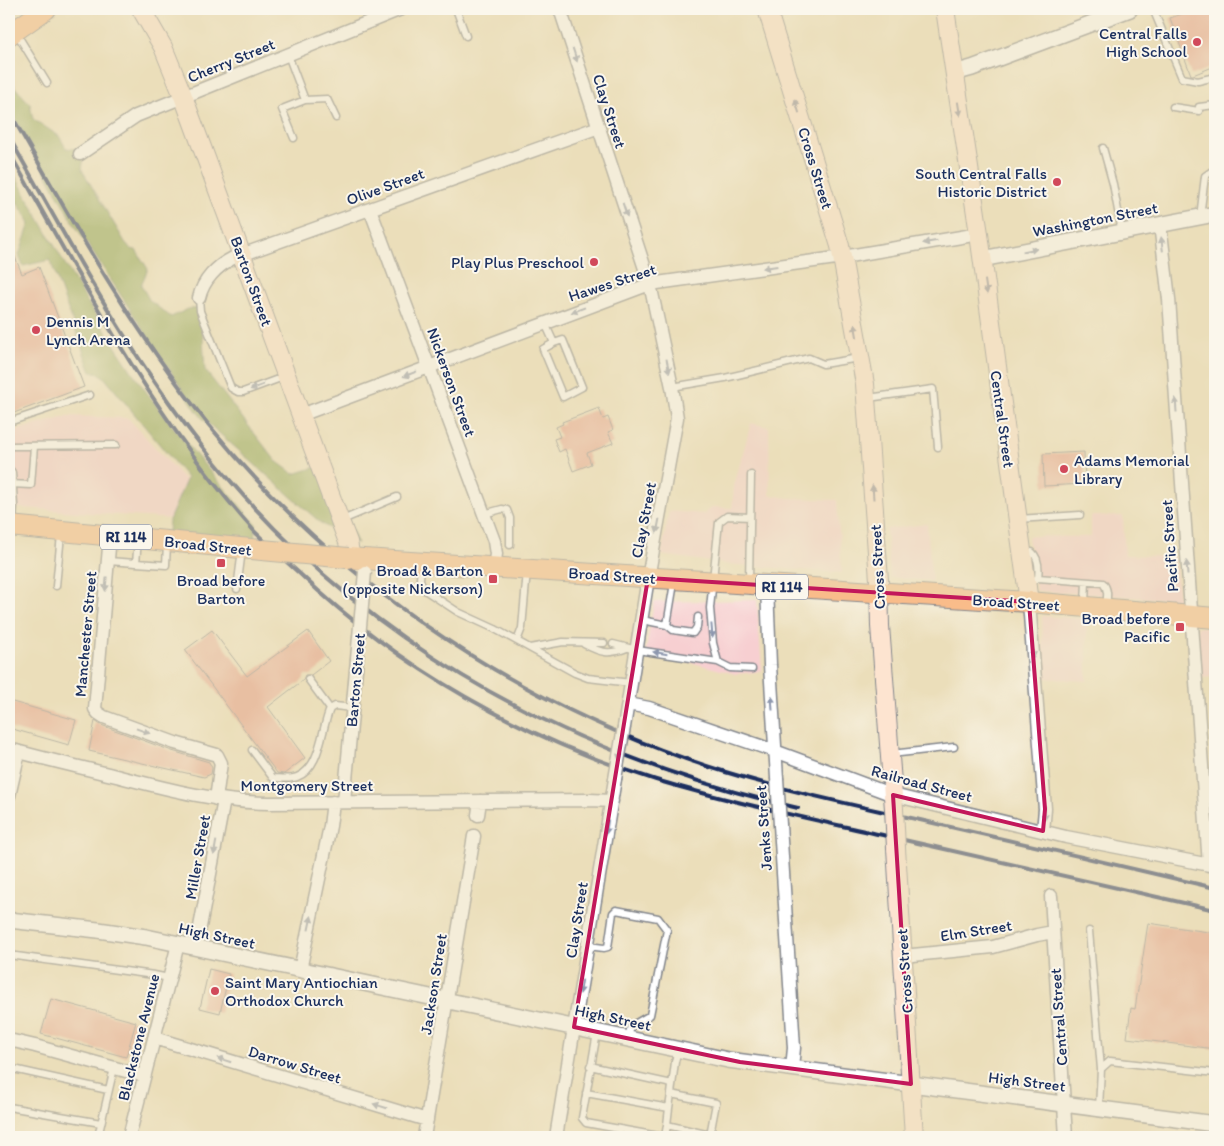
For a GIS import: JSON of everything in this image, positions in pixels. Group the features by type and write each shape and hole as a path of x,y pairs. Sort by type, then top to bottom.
{"main road":[{"path":"12,33 46,9"},
{"name":"Cross Street","path":"767,9 843,257 867,398 914,1137"},
{"name":"Central Street","path":"945,9 982,259 1021,552 1032,580 1029,602"},
{"name":"Barton Street","path":"146,12 184,96 340,521 358,562"},
{"name":"Broad Street","path":"9,526 252,549 358,562 421,563 1029,602 1215,618"}],"street":[{"name":"Cherry Street","path":"80,154 136,116 402,9"},
{"name":"Clay Street","path":"556,1137 628,704 632,649 642,620 676,427 676,409 672,387 650,284 560,9"},
{"path":"954,73 1130,9"},
{"name":"Olive Street","path":"199,298 207,280 225,262 599,127"},
{"name":"Nickerson Street","path":"370,209 496,548 494,568"},
{"name":"Washington Street","path":"982,259 1215,214"},
{"name":"Pacific Street","path":"1160,224 1169,299 1190,616 1212,866"},
{"name":"Hawes Street","path":"301,415 650,284 843,257 978,234"},
{"path":"9,479 9,526"},
{"name":"Manchester Street","path":"110,536 95,709 104,717 174,743 217,755 221,763 220,800"},
{"name":"Barton Street","path":"300,970 330,826 338,802 352,708 359,637 358,562"},
{"name":"Jenks Street","path":"758,585 777,778 794,1048 792,1068"},
{"name":"Central Street","path":"1029,602 1045,809 1043,831"},
{"name":"Railroad Street","path":"628,704 648,708 775,751 894,802 1212,866"},
{"path":"9,796 14,750"},
{"name":"Montgomery Street","path":"14,750 171,790 220,800 269,803 612,801"},
{"name":"Miller Street","path":"196,948 204,911 220,800"},
{"path":"478,815 480,801"},
{"name":"Jackson Street","path":"424,1137 474,836"},
{"name":"Central Street","path":"1051,896 1066,1137"},
{"name":"High Street","path":"9,920 114,932 178,944 728,1060 1215,1124"},
{"name":"Elm Street","path":"903,956 993,947 1053,932"},
{"name":"Blackstone Avenue","path":"129,1137 178,944"},
{"name":"Darrow Street","path":"154,1038 427,1120"},
{"path":"9,1040 144,1076"}],"lane":[{"path":"456,9 466,36"},
{"path":"1154,9 1182,78 1189,81 1198,81 1215,76"},
{"path":"12,33 47,83"},
{"path":"288,55 305,100"},
{"path":"294,138 282,109 305,100 327,99 336,118"},
{"path":"1173,107 1199,111 1199,107 1215,105"},
{"path":"1102,148 1109,168 1122,232"},
{"path":"1200,217 1205,176 1215,169"},
{"path":"199,298 200,311 229,385 235,391 243,392 287,376"},
{"path":"545,323 554,343"},
{"path":"563,340 582,387 563,397 543,349 554,343 563,340"},
{"path":"672,387 726,378 809,358 823,364 860,358"},
{"path":"867,398 933,389 938,447"},
{"path":"9,422 90,395"},
{"path":"9,446 116,445"},
{"path":"9,479 31,485 34,446"},
{"path":"751,475 750,517 758,585"},
{"path":"340,521 397,497"},
{"path":"484,514 502,509 507,510 510,518 510,544"},
{"path":"1017,519 1080,515"},
{"path":"718,662 713,643 710,608 719,522 727,516 750,517"},
{"path":"56,586 62,531"},
{"path":"136,563 138,538"},
{"path":"108,561 166,565 167,541"},
{"path":"238,589 252,549"},
{"path":"421,563 420,579 424,589 464,616 495,629 582,676 631,683"},
{"path":"517,641 522,628 527,570"},
{"path":"667,625 674,580"},
{"path":"1032,580 1103,583 1106,587 1106,609"},
{"path":"1084,607 1086,582"},
{"path":"642,620 667,625 673,630 693,633 697,627 698,617"},
{"path":"530,648 563,642 604,644"},
{"path":"581,642 598,652 614,653 632,649"},
{"path":"613,644 632,649 718,662 730,668 752,669"},
{"path":"308,679 330,709"},
{"path":"252,750 273,778 296,778 304,772 315,757 330,709 335,706 352,708"},
{"path":"890,754 954,748"},
{"path":"588,946 608,947 613,912 616,910 658,918 667,930 650,1016 631,1026 628,1038"},
{"path":"1089,932 1101,1069 1099,1108"},
{"path":"9,955 154,974 169,978"},
{"path":"597,1031 582,1118 586,1123 664,1137 678,1049"},
{"path":"1101,1069 1110,1061 1215,1073"},
{"path":"590,1066 672,1084"},
{"path":"9,1068 108,1090"},
{"path":"98,1137 114,1068"},
{"path":"586,1093 669,1108"},
{"path":"671,1094 716,1103 710,1135"},
{"path":"9,1107 101,1123"},
{"path":"667,1125 720,1137"}],"highlighted area":[{"path":"648,578 1029,602 1045,809 1043,831 893,795 911,1084 740,1062 574,1027"}],"shaded area":[{"path":"69,416 128,418 201,497 200,521 9,507 9,432"},
{"path":"751,423 769,427 770,495 788,498 837,500 842,573 727,564 661,555 669,511 704,514 712,507 732,508 734,486"},
{"path":"1091,516 1123,516 1125,555 1175,557 1179,600 1036,591 1028,536 1091,537"},
{"path":"927,524 932,581 890,577 886,529"},
{"path":"757,600 762,671 736,674 682,660 645,656 654,602"},
{"path":"1042,616 1087,619 1087,681 1043,678"},
{"path":"1197,627 1215,627 1215,677 1200,678"}],"green space":[{"path":"9,71 15,87 30,104 33,119 59,136 66,148 85,150 82,170 125,242 131,249 136,250 148,269 141,285 150,301 171,317 188,309 201,308 205,370 276,461 294,474 322,465 358,544 322,524 203,419 196,410 74,224 9,108"},
{"path":"9,165 75,281 132,372 183,439 256,524 253,549 167,541 169,520 187,478 103,376 90,370 50,260 23,266 19,255 30,223 9,189"}],"building":[{"name":"Central Falls High School","path":"1196,9 1215,9 1215,66 1191,75 1170,18"},
{"name":"Dennis M Lynch Arena","path":"9,242 22,274 39,267 84,387 14,413 9,399"},
{"path":"599,408 603,419 608,417 613,430 608,432 613,443 587,453 591,464 573,471 565,449 559,452 554,439 560,437 556,427 563,424 562,422"},
{"name":"Adams Memorial Library","path":"1084,452 1085,484 1044,486 1043,454"},
{"path":"212,630 247,676 308,631 329,661 311,675 305,675 303,680 268,707 305,758 284,774 277,773 185,650"},
{"path":"9,701 76,720 69,745 9,728"},
{"path":"95,721 101,725 172,751 209,762 212,768 211,774 204,777 89,751"},
{"path":"1148,923 1215,933 1215,1049 1127,1038 1131,1008 1135,1009"},
{"name":"Saint Mary Antiochian Orthodox Church","path":"209,969 229,974 220,1013 200,1008"},
{"path":"51,999 136,1022 126,1057 41,1034"}],"railway":[{"path":"9,111 78,231 127,311 208,424 257,480 309,532 365,580 424,624 486,664 550,700 617,732 715,769 831,800 1215,888"},
{"path":"9,137 96,290 168,401 194,436 253,507 318,570 388,626 462,676 541,718 623,755 709,784 798,808"},
{"path":"9,152 64,251 122,349 152,397 218,489 255,532 338,608 421,670 511,721 607,763 656,780 773,810 1215,910"}],"place":[{"name":"Central Falls High School","path":"1197,42"},
{"name":"South Central Falls Historic District","path":"1057,182"},
{"name":"Play Plus Preschool","path":"594,262"},
{"name":"Dennis M Lynch Arena","path":"36,330"},
{"name":"Adams Memorial Library","path":"1064,469"},
{"name":"Broad before Barton","path":"221,563"},
{"name":"Broad & Barton (opposite Nickerson)","path":"493,579"},
{"name":"Broad before Pacific","path":"1180,627"},
{"name":"Saint Mary Antiochian Orthodox Church","path":"215,991"}]}
